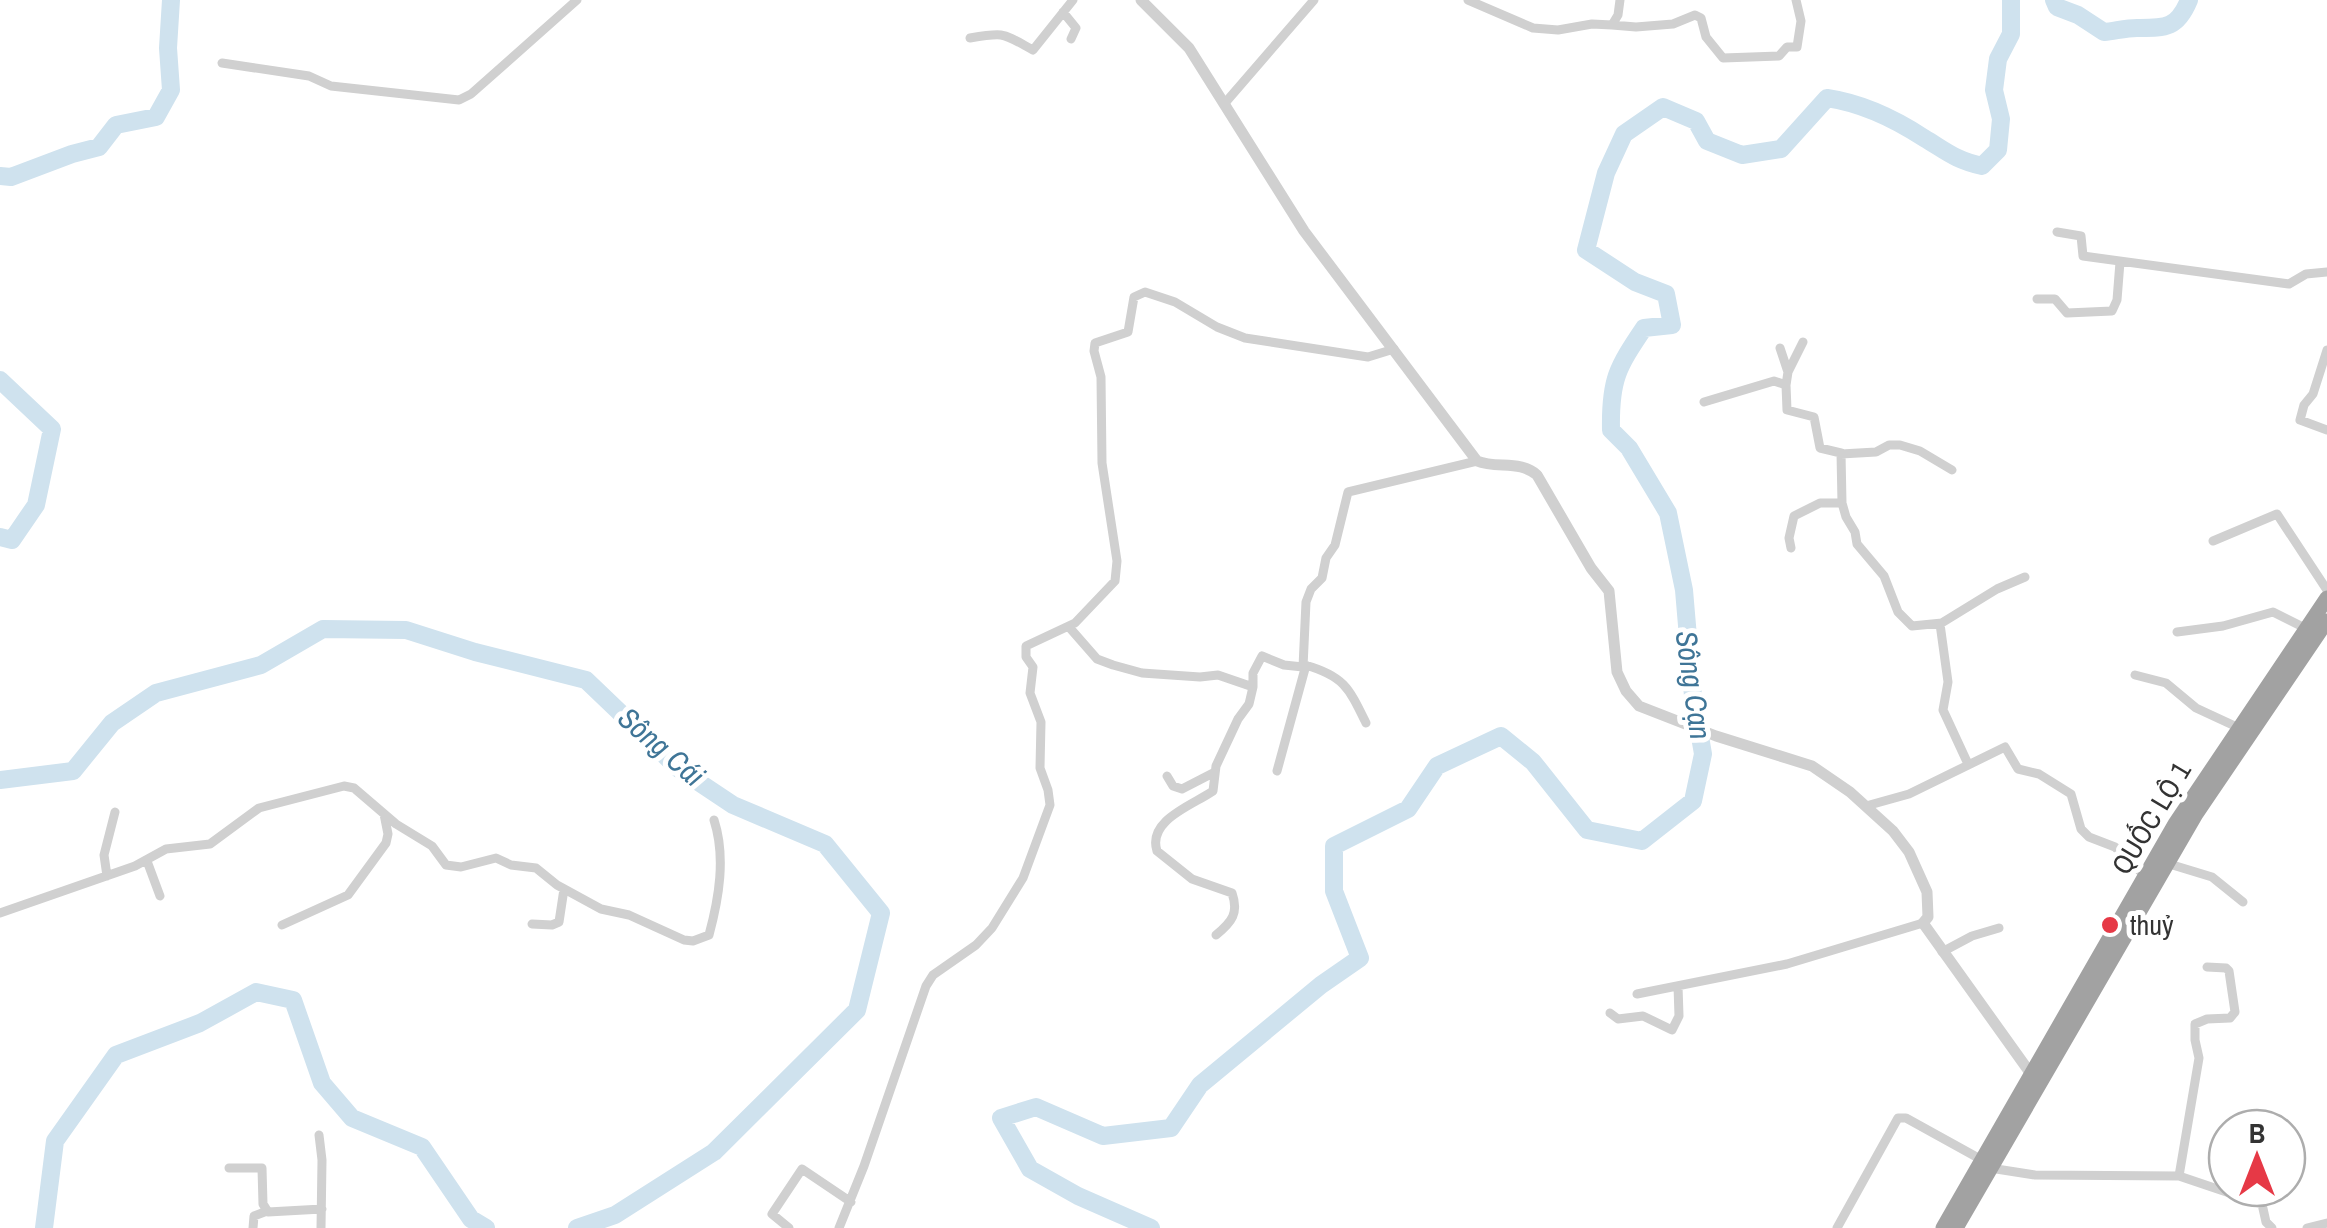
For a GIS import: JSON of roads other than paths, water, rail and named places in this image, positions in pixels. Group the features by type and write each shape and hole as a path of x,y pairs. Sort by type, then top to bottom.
{"highway":[{"name":"QUỐC LỘ 1","path":"1956,1228 2031,1074 2144,876 2237,727 2327,598"},
{"name":"QUỐC LỘ 1","path":"1943,1228 1986,1164 2240,746 2327,621"}],"street":[{"path":"222,64 309,76 331,86 459,100 471,94 577,0"},
{"path":"970,38 1002,34 1032,50 1073,0"},
{"path":"1141,0 1190,48 1304,231 1477,461"},
{"path":"1226,103 1314,0"},
{"path":"1468,0 1533,28 1547,30 1674,24 1695,14 1701,18 1706,37 1722,58 1778,56 1786,48 1797,47 1800,18 1796,0"},
{"path":"1612,25 1620,0"},
{"path":"1063,12 1076,28 1071,40"},
{"path":"2057,232 2081,236 2083,256 2120,262 2282,284 2295,282 2306,274 2327,272"},
{"path":"2037,298 2055,299 2067,312 2112,311 2117,300 2120,262"},
{"path":"839,1228 926,986 933,975 976,945 992,928 1023,878 1050,802 1040,768 1041,722 1030,693 1032,667 1025,648 1068,627 1115,582 1118,560 1102,463 1101,377 1094,348 1098,341 1128,332 1136,294 1146,292 1175,302 1217,327 1258,341 1368,357 1394,349"},
{"path":"1803,342 1788,372 1787,410 1814,417 1820,448 1841,454 1876,452 1888,445 1900,445 1920,451 1952,470"},
{"path":"1780,348 1788,372"},
{"path":"2327,350 2300,420 2327,430"},
{"path":"1704,402 1774,381 1786,386"},
{"path":"1841,454 1842,503 1857,544 1884,576 1904,622 1912,626 1942,623 1997,589 2025,577"},
{"path":"1277,772 1305,665 1302,622 1306,602 1322,578 1348,492 1477,461 1528,467 1537,474 1609,592 1618,672 1626,691 1639,706 1716,736 1812,766 1866,806 1893,832 1916,866 1927,892 1928,917 1922,923 1787,964 1637,994"},
{"path":"1790,548 1794,516 1820,502 1842,503"},
{"path":"2213,541 2277,514 2327,590"},
{"path":"2177,632 2223,626 2272,612 2307,629"},
{"path":"1942,623 1948,682 1943,710 1968,764"},
{"path":"1068,627 1098,659 1113,665 1142,673 1200,677 1218,674 1253,687"},
{"path":"1216,935 1236,913 1232,893 1192,879 1157,851 1154,844 1157,831 1171,817 1213,791 1215,772 1238,718 1249,704 1259,657 1305,665 1338,678 1351,693 1366,723"},
{"path":"2136,675 2166,683 2196,708 2237,727"},
{"path":"1866,806 1909,794 2005,748 2018,769 2064,787 2071,794 2088,837 2115,847 2144,876"},
{"path":"1166,776 1173,786 1182,789 1215,772"},
{"path":"0,913 146,861 166,849 210,844 259,808 336,786 354,788 432,846 446,865 461,867 496,858 536,868 601,909 628,915 676,938 693,941 707,937 718,897 721,858 714,820"},
{"path":"107,876 104,855 115,812"},
{"path":"282,925 348,895 386,843 384,813"},
{"path":"146,861 160,896"},
{"path":"2166,863 2212,877 2243,902"},
{"path":"532,924 558,922 564,889"},
{"path":"1922,923 2031,1074"},
{"path":"1942,952 1972,936 1999,928"},
{"path":"2180,1176 2199,1058 2194,1040 2196,1024 2207,1018 2230,1018 2235,1012 2229,971 2207,967"},
{"path":"1610,1013 1618,1019 1643,1016 1672,1030 1680,1016 1678,986"},
{"path":"1837,1228 1898,1118 1906,1118 1986,1164 2035,1175 2180,1176 2262,1204 2265,1226"},
{"path":"319,1135 321,1228"},
{"path":"230,1168 262,1168 263,1204 267,1211"},
{"path":"789,1228 772,1214 802,1169 851,1202"},
{"path":"253,1228 254,1216 267,1211 322,1209"},
{"path":"2307,1228 2327,1223"}],"waterway":[{"name":"Sông Cái","path":"0,176 11,177 99,147 116,125 156,117 171,90 171,0"},
{"name":"Sông Cạn","path":"1151,1228 1078,1196 1030,1169 1001,1118 1036,1107 1103,1136 1171,1128 1200,1085 1321,985 1360,958 1334,891 1334,846 1408,809 1437,766 1501,736 1533,762 1587,830 1642,841 1693,801 1703,754 1693,696 1684,590 1668,513 1629,448 1611,430 1614,386 1627,354 1644,328 1672,325 1666,294 1635,282 1586,250 1606,173 1624,134 1663,107 1696,121 1707,141 1742,155 1781,149 1827,98 1877,113 1958,158 1982,166 1998,150 2001,119 1994,90 1998,59 2011,34 2011,0"},
{"name":"Sông Cạn","path":"2054,0 2057,7 2104,32 2169,25 2180,17 2189,0"},
{"name":"Sông Cái","path":"0,380 52,429 36,505 12,540 0,537"},
{"name":"Sông Cái","path":"0,780 73,771 112,723 156,693 261,665 323,629 406,630 586,680 679,769 733,805 825,844 881,913 857,1010 714,1152 615,1215 577,1228"},
{"name":"Sông Cái","path":"44,1228 55,1141 116,1055 200,1023 256,992 293,1000 322,1083 352,1118 422,1147 471,1219 486,1228"}],"place":[{"name":"thuỷ","path":"2110,925"}]}
